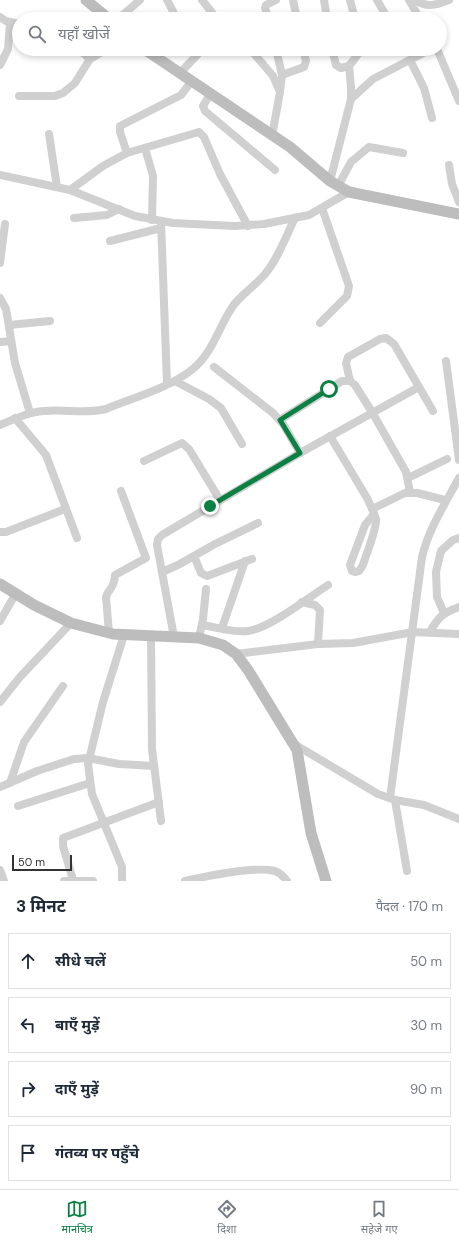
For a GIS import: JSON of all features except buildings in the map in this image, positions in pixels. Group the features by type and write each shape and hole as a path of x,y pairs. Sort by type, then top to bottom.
{"main road":[{"path":"86,0 101,12"},
{"path":"154,56 290,147 334,183 349,192 458,213"},
{"path":"0,584 70,623 109,633 199,638 223,645 236,654 294,744 299,760 311,833 326,881"}],"street":[{"path":"126,12 140,0"},
{"path":"167,0 174,12"},
{"path":"202,0 211,12"},
{"path":"266,12 266,5 276,0"},
{"path":"293,0 296,12"},
{"path":"324,0 326,12"},
{"path":"350,0 353,12"},
{"path":"377,0 384,12"},
{"path":"408,0 416,12"},
{"path":"415,0 422,5 429,6 449,0"},
{"path":"0,17 10,22 8,49 0,65"},
{"path":"86,56 90,59"},
{"path":"19,96 55,96 63,93 74,83 90,59 95,56"},
{"path":"179,74 196,56"},
{"path":"256,56 273,76 280,92"},
{"path":"272,136 282,75 278,56"},
{"path":"282,75 304,67 306,62 305,56"},
{"path":"334,56 338,67 349,66"},
{"path":"334,183 351,99 349,66 357,56"},
{"path":"351,99 373,79 418,56"},
{"path":"440,56 459,101"},
{"path":"410,60 422,84 432,118"},
{"path":"127,153 120,132 120,126 181,95 191,82"},
{"path":"210,94 203,106 205,112 275,170"},
{"path":"70,190 102,166 127,153 196,133 202,134 220,174 248,226"},
{"path":"49,134 57,187"},
{"path":"334,183 351,162 368,147 403,153"},
{"path":"145,148 153,176 171,383"},
{"path":"449,165 452,184 459,202"},
{"path":"0,175 70,190 158,223 248,226 264,224 309,215 349,192"},
{"path":"320,323 347,296 349,286 322,208"},
{"path":"74,218 106,215 119,209"},
{"path":"0,425 30,413 53,410 95,411 171,383 194,368 202,359 232,307 241,296 265,274 295,218"},
{"path":"110,241 158,223"},
{"path":"0,263 5,224"},
{"path":"0,298 6,308 15,363 30,413"},
{"path":"9,325 50,321"},
{"path":"350,381 346,363 348,357 380,338 386,338 394,344 433,411"},
{"path":"0,342 11,340"},
{"path":"446,361 459,460"},
{"path":"214,366 280,420 300,453"},
{"path":"280,420 342,381 350,381 355,385 372,412 406,472 410,492"},
{"path":"171,383 209,399 220,408 242,444"},
{"path":"174,637 157,545 158,540 162,535 300,453 419,387"},
{"path":"15,418 43,449 77,538"},
{"path":"330,436 373,512 375,525 363,565 359,571 352,571 350,564 365,525 373,512 405,493 410,492 445,500"},
{"path":"144,461 179,443 182,443 189,449 220,500"},
{"path":"408,478 447,459"},
{"path":"407,871 392,799 424,547 445,500 459,478"},
{"path":"109,633 106,597 107,592 114,586 115,575 146,558 121,491"},
{"path":"0,532 6,532 65,509"},
{"path":"162,572 178,566 194,556 258,523"},
{"path":"444,613 437,597 436,572 441,551 453,540 459,538"},
{"path":"194,556 201,573 207,576 249,560 222,628"},
{"path":"202,625 242,631 253,630 263,626 328,585"},
{"path":"199,638 206,589"},
{"path":"0,621 16,593"},
{"path":"302,602 315,605 320,610 318,644"},
{"path":"430,632 435,623 444,613 459,608"},
{"path":"0,702 20,677 70,623"},
{"path":"236,654 318,644 353,643 413,632 459,634"},
{"path":"122,881 122,866 103,823 90,783 88,758 124,634"},
{"path":"151,636 152,749 161,820"},
{"path":"10,782 24,742 63,686"},
{"path":"294,744 374,792 392,799 424,805 459,819"},
{"path":"0,787 69,760 88,758 119,764 154,766"},
{"path":"18,806 90,783"},
{"path":"93,881 68,881 62,846 63,838 159,802"},
{"path":"0,870 4,881"},
{"path":"185,881 235,872 266,870 279,873 287,881"}],"route":[{"path":"210,506 300,453 280,420 329,389"}]}
